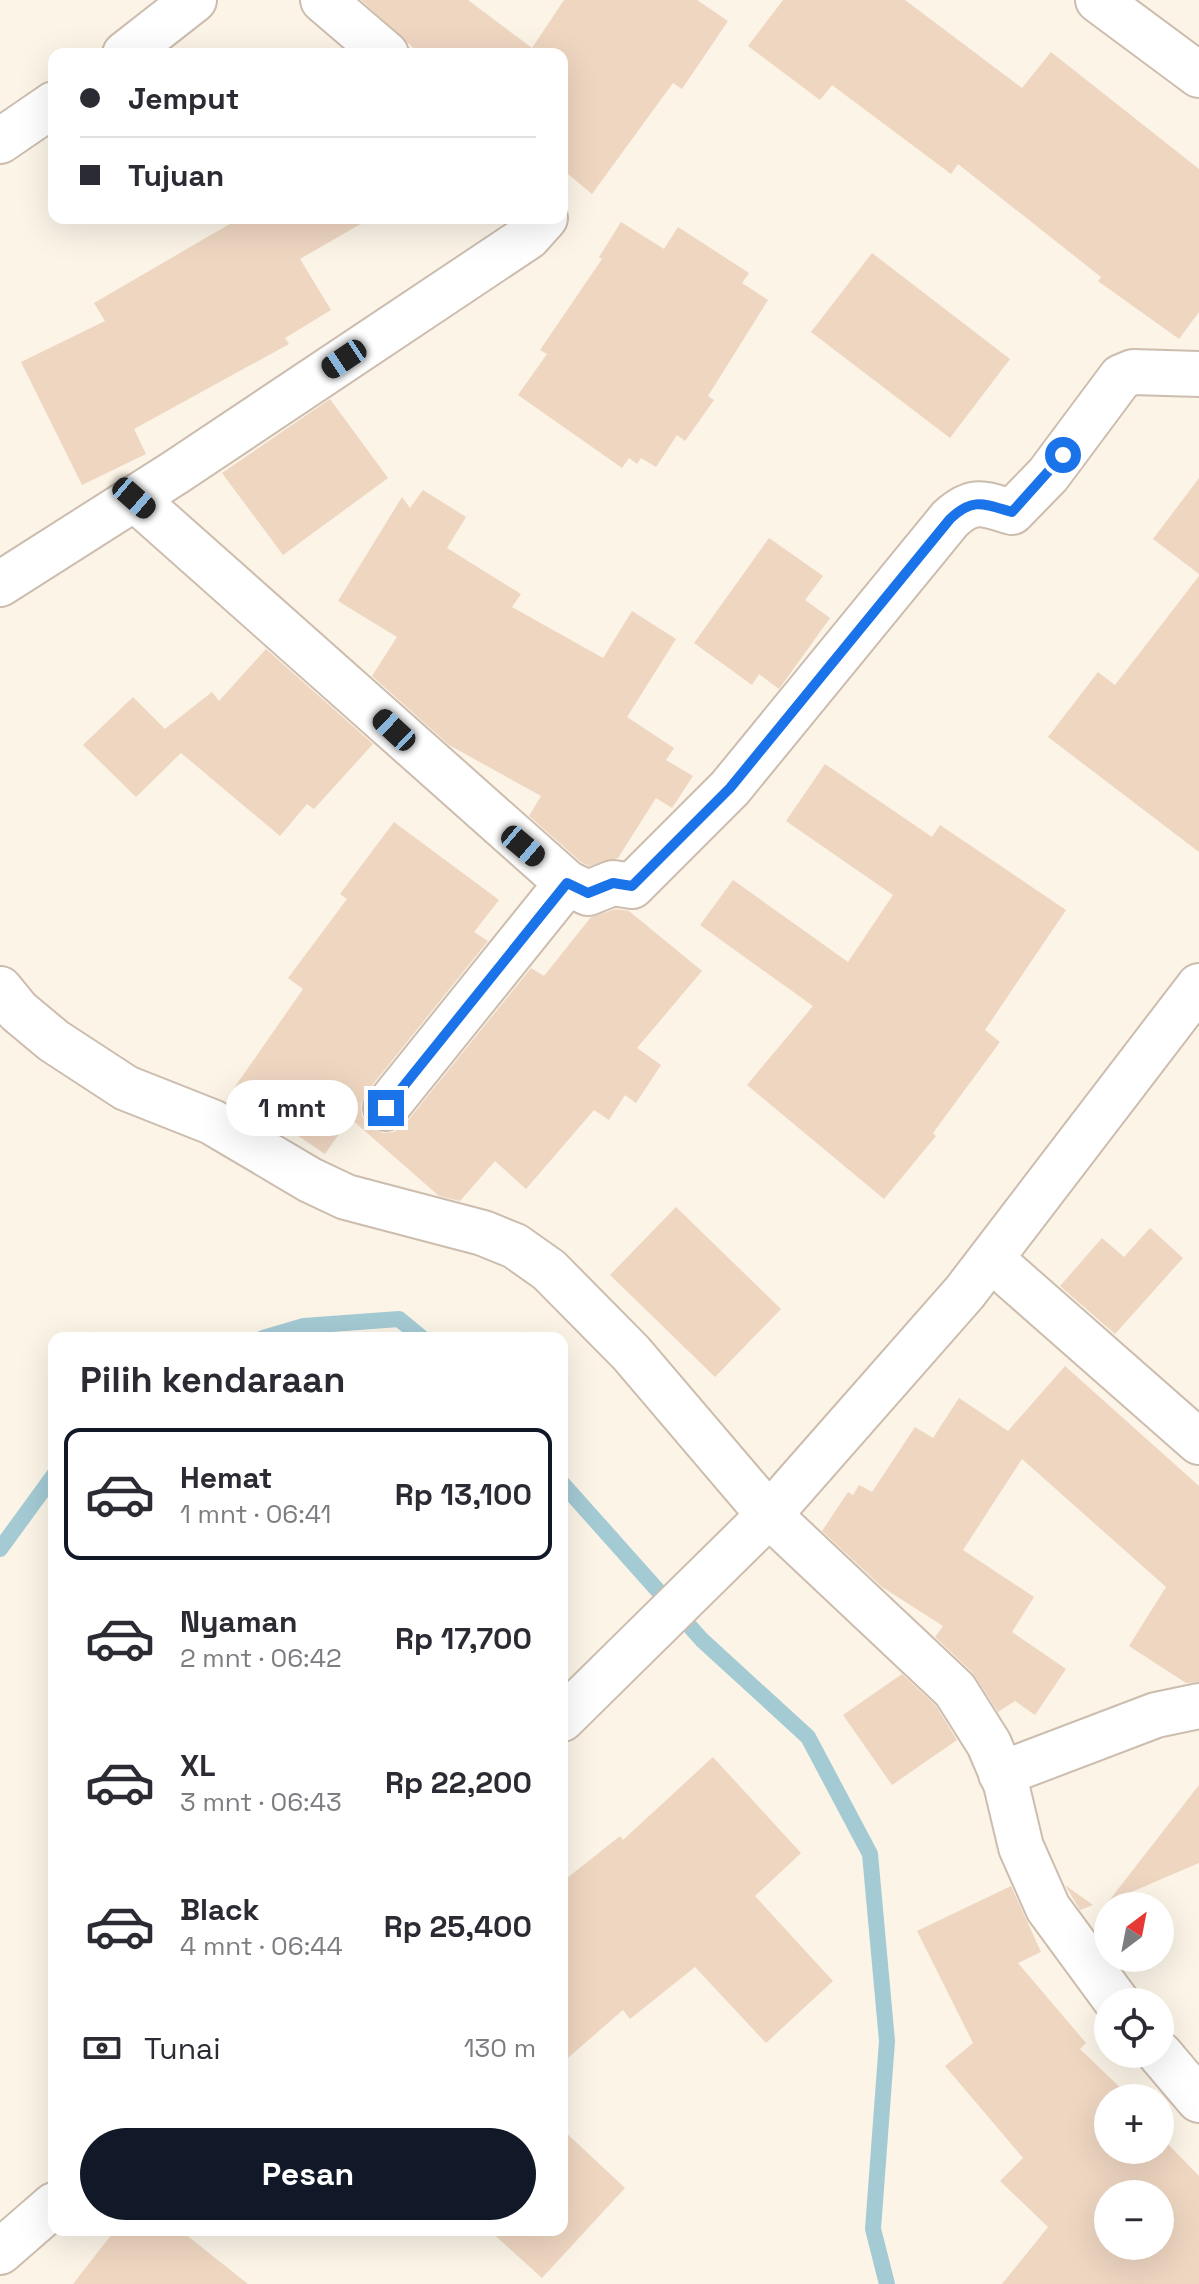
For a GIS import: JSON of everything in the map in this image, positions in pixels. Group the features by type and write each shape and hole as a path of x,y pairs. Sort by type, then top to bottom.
{"street":[{"path":"133,48 194,0"},
{"path":"323,0 379,48"},
{"path":"1110,4 1199,75"},
{"path":"0,141 48,108"},
{"path":"0,584 528,237 540,224"},
{"path":"134,498 567,883 588,893 613,883 632,886 730,788 950,519 965,506 982,503 1012,512 1048,475 1121,377 1133,372 1199,374"},
{"path":"386,1108 567,883"},
{"path":"568,1713 769,1515 991,1259 1199,986"},
{"path":"0,989 18,1011 54,1041 126,1088 212,1122 310,1180 346,1197 483,1233 515,1246 549,1270 631,1353 769,1515 955,1690 989,1744 1001,1774 1021,1847 1048,1908 1107,1988"},
{"path":"991,1259 1199,1442"},
{"path":"1001,1774 1156,1715 1199,1706"},
{"path":"1172,2068 1199,2100"},
{"path":"0,2252 48,2210"}],"building":[{"path":"361,0 468,0 532,48 413,48"},
{"path":"564,0 697,0 728,21 682,89 673,83 592,194 568,174 568,48 532,48"},
{"path":"783,0 905,0 1022,88 1051,52 1199,169 1199,312 1179,339 1098,281 1101,277 958,164 951,174 832,85 820,100 748,46"},
{"path":"621,222 664,249 678,227 749,273 742,283 768,300 708,396 714,400 685,441 677,435 656,467 641,458 637,464 629,458 622,468 518,395 547,354 540,350 602,259 599,257"},
{"path":"230,224 361,224 300,259 331,310 285,338 289,344 134,429 146,454 82,485 21,362 105,321 94,303"},
{"path":"872,253 1010,359 950,438 811,332"},
{"path":"330,399 388,478 283,555 222,473"},
{"path":"1199,478 1199,574 1153,539"},
{"path":"423,490 466,517 447,548 521,594 512,607 603,658 632,611 676,639 627,717 674,748 666,760 693,776 672,808 656,798 618,858 589,866 581,862 529,816 541,796 449,745 372,676 397,637 338,601 402,497 410,508"},
{"path":"769,538 823,576 805,600 830,618 779,689 759,674 752,685 694,643"},
{"path":"1199,576 1199,852 1048,737 1098,672 1115,685"},
{"path":"266,649 373,744 314,809 307,804 280,836 181,753 136,797 83,745 133,697 165,729 212,692 219,701"},
{"path":"825,764 932,837 940,825 1066,910 985,1030 1000,1042 933,1133 936,1136 884,1199 747,1085 813,1006 700,925 733,880 848,962 893,895 786,821"},
{"path":"394,822 499,900 474,932 488,941 366,1093 361,1105 362,1116 371,1128 383,1133 394,1132 405,1124 531,968 544,976 591,917 616,909 629,911 702,971 637,1048 661,1065 636,1103 625,1095 609,1120 594,1110 526,1189 495,1161 460,1201 439,1196 350,1118 325,1154 232,1091 303,989 288,978 347,899 340,894"},
{"path":"676,1207 781,1309 715,1377 610,1275"},
{"path":"1150,1228 1183,1258 1115,1334 1060,1286 1102,1238 1124,1257"},
{"path":"1065,1366 1199,1486 1199,1682 1186,1683 1129,1646 1166,1587 1022,1459 963,1550 1034,1597 1012,1632 1066,1669 1035,1715 1015,1701 998,1712 972,1672 935,1637 943,1626 882,1587 822,1531 848,1492 853,1495 859,1485 872,1492 915,1427 933,1438 959,1398 1008,1431"},
{"path":"902,1674 936,1706 957,1740 892,1785 843,1715"},
{"path":"713,1757 801,1853 755,1896 833,1981 766,2043 695,1967 630,2019 623,2010 568,2058 568,1877 620,1836 623,1840"},
{"path":"1199,1785 1199,1863 1131,1892 1116,1892"},
{"path":"1065,1885 1093,1905 1080,1910"},
{"path":"1011,1886 1041,1952 1018,1963 1086,2043 1080,2049 1094,2062 1094,2068 1100,2068 1116,2084 1094,2084 1094,2164 1174,2164 1174,2150 1199,2176 1199,2284 1002,2284 1048,2227 1000,2181 1023,2158 945,2066 973,2043 917,1931"},
{"path":"568,2135 625,2188 542,2278 496,2236 568,2236"},
{"path":"110,2236 188,2236 248,2284 73,2284"}],"waterway":[{"path":"284,1332 304,1326 399,1319 415,1332"},
{"path":"0,1549 48,1483"},
{"path":"568,1490 702,1640 808,1737 870,1854 887,2041 873,2229 887,2284"}],"route":[{"path":"386,1108 567,883 588,893 613,883 632,886 730,788 914,568 950,519 965,506 982,503 1012,512 1063,455"}]}
